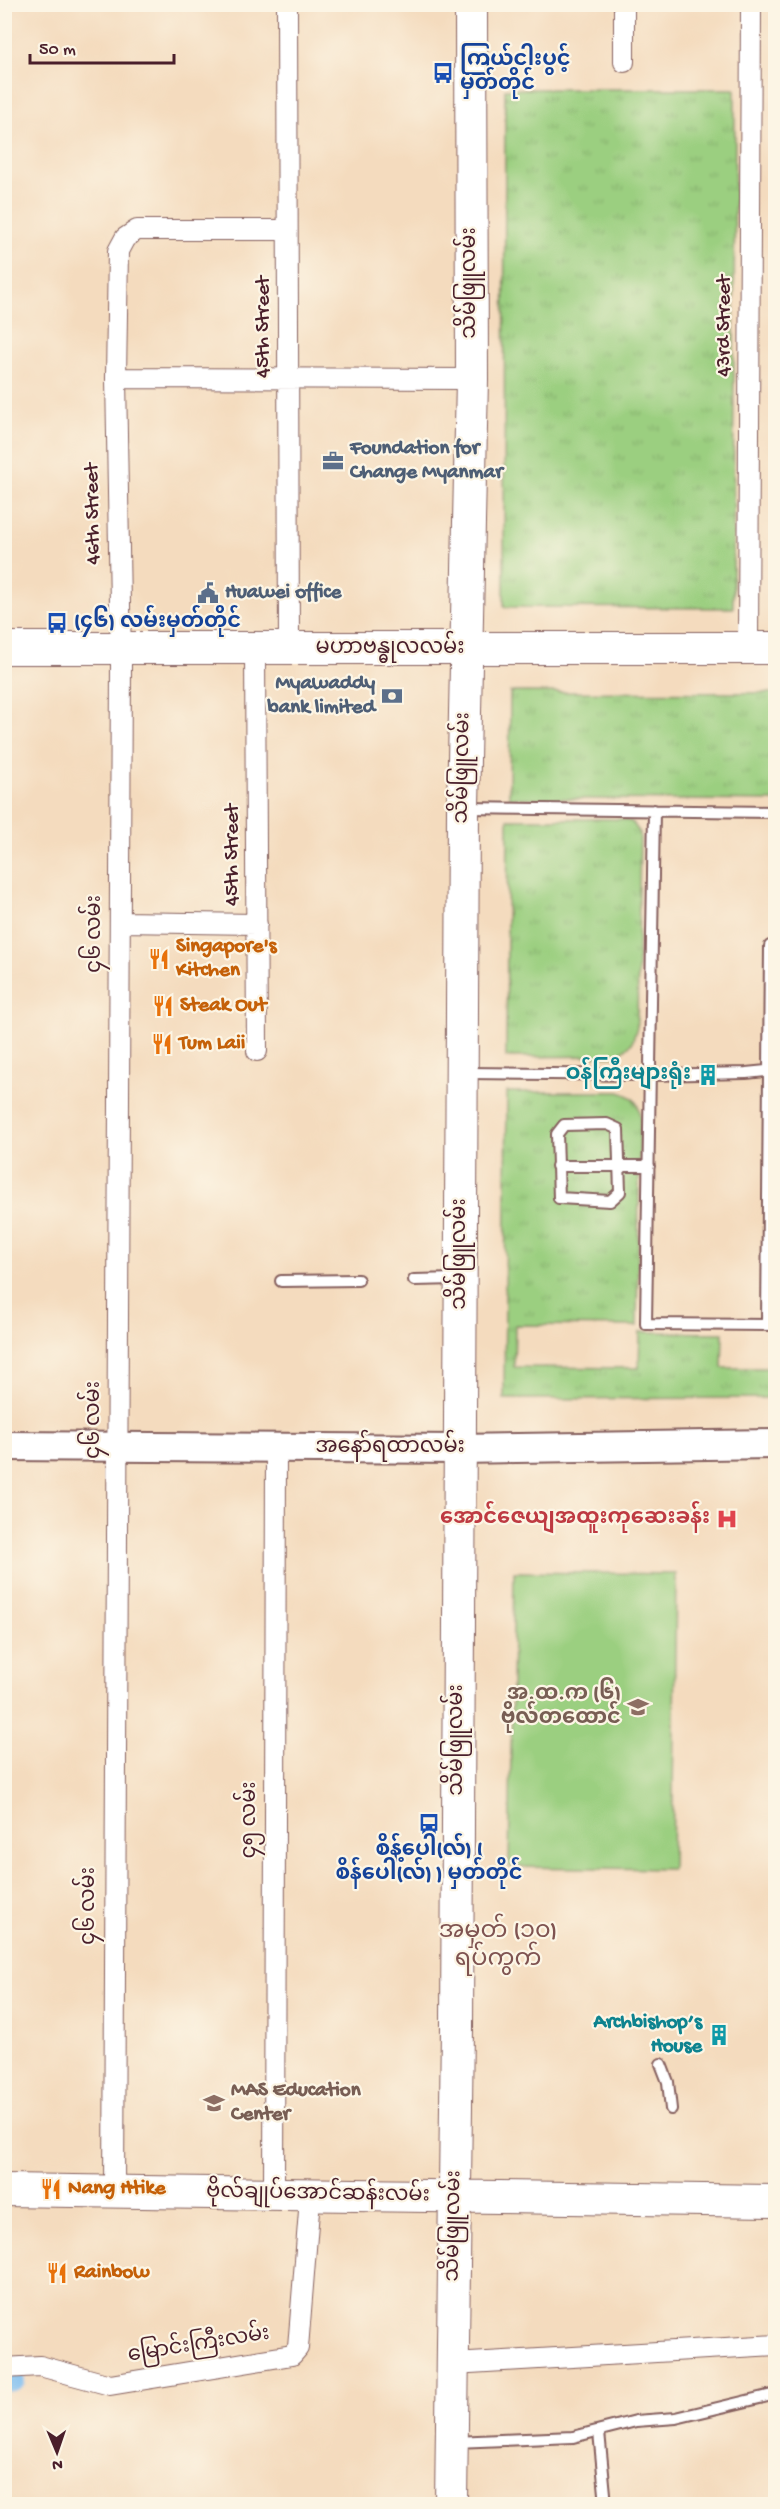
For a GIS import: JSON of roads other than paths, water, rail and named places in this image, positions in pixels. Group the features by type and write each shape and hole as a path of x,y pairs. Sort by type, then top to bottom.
{"main road":[{"name":"သိမ်ဖြူလမ်း","path":"451,2505 455,2205 463,808 472,379 471,4"},
{"name":"မဟာဗန္ဓုလလမ်း","path":"4,648 120,655 256,656 288,649 762,648"},
{"name":"အနော်ရထာလမ်း","path":"4,1446 460,1449 776,1444"},
{"name":"ဗိုလ်ချုပ်အောင်ဆန်းလမ်း","path":"4,2190 274,2194 455,2205 776,2217"},
{"name":"ဗိုလ်ချုပ်အောင်ဆန်းလမ်း","path":"4,2207 309,2211 455,2205 776,2201"}],"street":[{"name":"45th Street","path":"287,4 288,649"},
{"path":"624,4 624,62"},
{"name":"43rd Street","path":"751,4 762,648"},
{"name":"46th Street","path":"120,655 116,378 118,251 125,238 137,230 287,230"},
{"path":"116,378 472,379"},
{"name":"၄၆ လမ်း","path":"114,2192 114,1840 119,1445 120,655"},
{"name":"45th Street","path":"120,922 257,924 256,656"},
{"path":"257,924 257,1052"},
{"name":"၄၅ လမ်း","path":"274,2194 276,1447"},
{"name":"မြောင်းကြီးလမ်း","path":"4,2368 40,2366 110,2385 292,2355 298,2348 309,2211"},
{"path":"453,2364 776,2344"}],"lane":[{"path":"463,808 776,812"},
{"path":"654,810 646,1324 771,1325 770,946 776,946"},
{"path":"461,1073 650,1075 746,1073 772,1070"},
{"path":"607,1124 618,1129 618,1166 620,1192 610,1201 559,1198 557,1166 559,1129 564,1125 607,1124"},
{"path":"557,1166 649,1166"},
{"path":"414,1280 460,1279"},
{"path":"281,1281 358,1280"},
{"path":"661,2064 668,2082 671,2109"},
{"path":"452,2442 573,2437 599,2432 614,2426 676,2418 776,2394"},
{"path":"599,2432 606,2505"}],"waterway":[{"path":"4,2382 15,2381"}],"place":[{"name":"ကြယ်ငါးပွင့် မှတ်တိုင်","path":"443,73"},
{"name":"Foundation for Change Myanmar","path":"333,461"},
{"name":"Huawei office","path":"208,593"},
{"name":"(၄၆) လမ်းမှတ်တိုင်","path":"57,623"},
{"name":"Myawaddy bank limited","path":"392,696"},
{"name":"Singapore's Kitchen","path":"159,959"},
{"name":"Steak Out","path":"163,1006"},
{"name":"Tum Laii","path":"162,1044"},
{"name":"ဝန်ကြီးများရုံး","path":"708,1075"},
{"name":"အောင်ဇေယျအထူးကုဆေးခန်း","path":"727,1519"},
{"name":"အ.ထ.က (၆) ဗိုလ်တထောင်","path":"638,1707"},
{"name":"စိန့်ပေါ(လ်) ( စိန်ပေါ(လ်) ) မှတ်တိုင်","path":"429,1824"},
{"name":"Archbishop’s House","path":"719,2035"},
{"name":"MAS Education Center","path":"214,2103"},
{"name":"Nang Htike","path":"51,2189"},
{"name":"Rainbow","path":"57,2273"}],"district":[{"name":"အမှတ် (၁၀) ရပ်ကွက်","path":"498,1946"}]}
